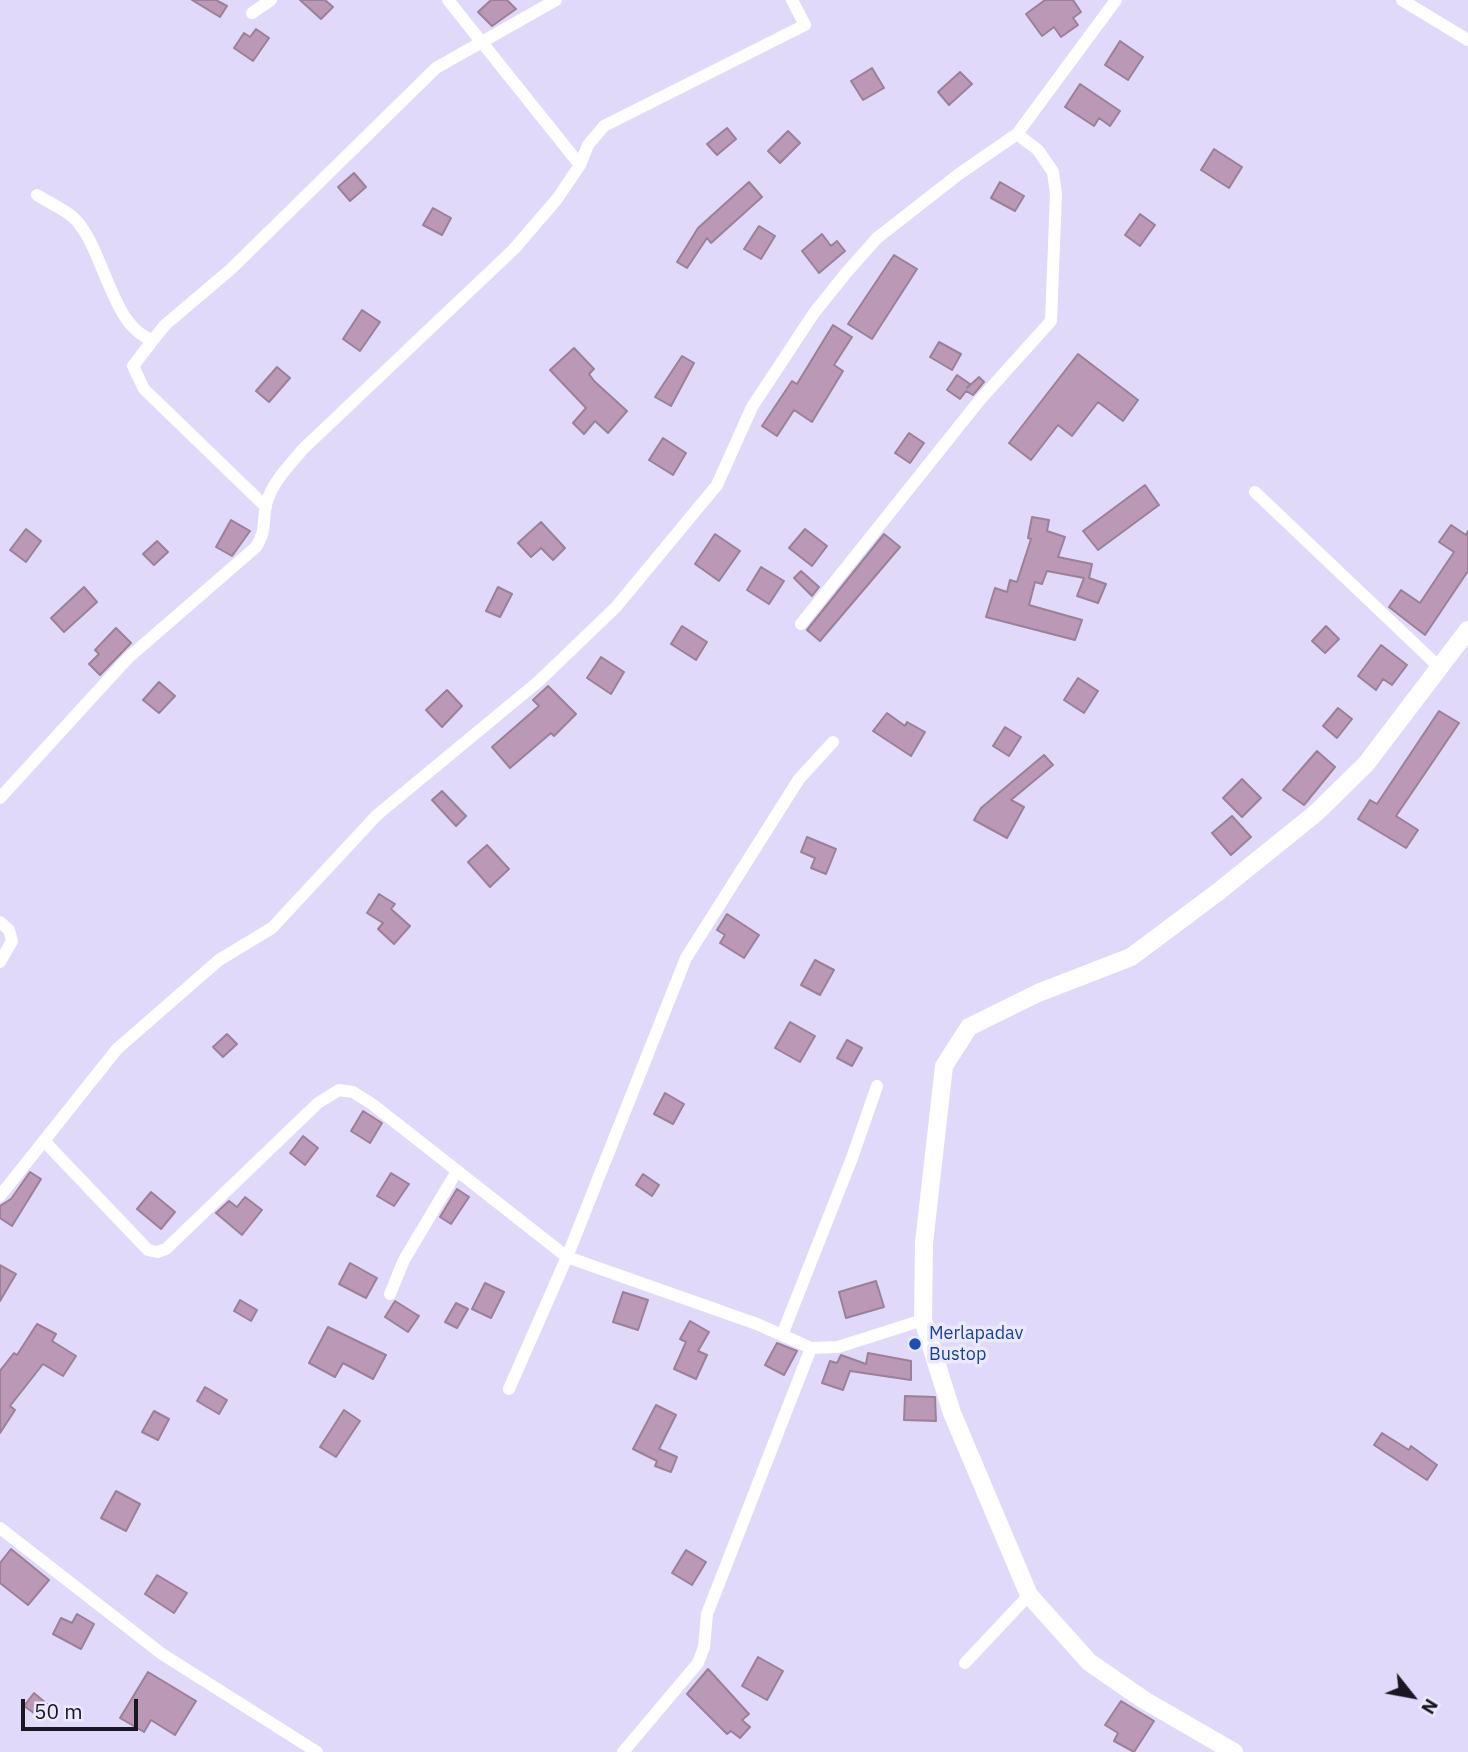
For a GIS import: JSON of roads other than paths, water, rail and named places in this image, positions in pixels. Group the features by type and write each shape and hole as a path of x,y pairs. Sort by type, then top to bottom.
{"main road":[{"path":"1234,1752 1144,1700 1089,1662 1028,1595 952,1413 923,1320 924,1243 944,1066 969,1027 1038,993 1131,957 1218,892 1316,813 1366,764 1468,630"}],"street":[{"path":"252,13 271,0"},
{"path":"447,0 580,165"},
{"path":"266,507 144,389 133,366 165,325 231,269 436,68 556,0"},
{"path":"0,798 128,658 256,547 265,533 266,507 276,482 303,449 514,249 557,199 580,165 588,145 604,126 805,25 792,0"},
{"path":"0,1196 117,1049 219,960 272,928 377,816 539,681 617,607 717,485 752,407 814,313 846,273 877,238 1017,134 1116,0"},
{"path":"1402,0 1468,40"},
{"path":"801,624 979,401 1051,321 1056,194 1053,172 1038,150 1017,134"},
{"path":"37,195 74,218 90,242 119,306 141,337 153,340"},
{"path":"1255,492 1438,666"},
{"path":"509,1389 567,1257 686,958 799,779 832,742"},
{"path":"0,922 9,930 12,941 0,962"},
{"path":"782,1335 852,1158 877,1086"},
{"path":"45,1142 148,1250 158,1252 166,1249 318,1103 339,1090 353,1093 372,1104 567,1257 811,1348 838,1347 923,1320"},
{"path":"390,1294 404,1259 457,1171"},
{"path":"623,1752 698,1663 704,1647 707,1614 811,1348"},
{"path":"0,1528 162,1654 317,1752"},
{"path":"965,1663 1028,1595"}],"place":[{"name":"Merlapadav Bustop","path":"915,1344"}]}
